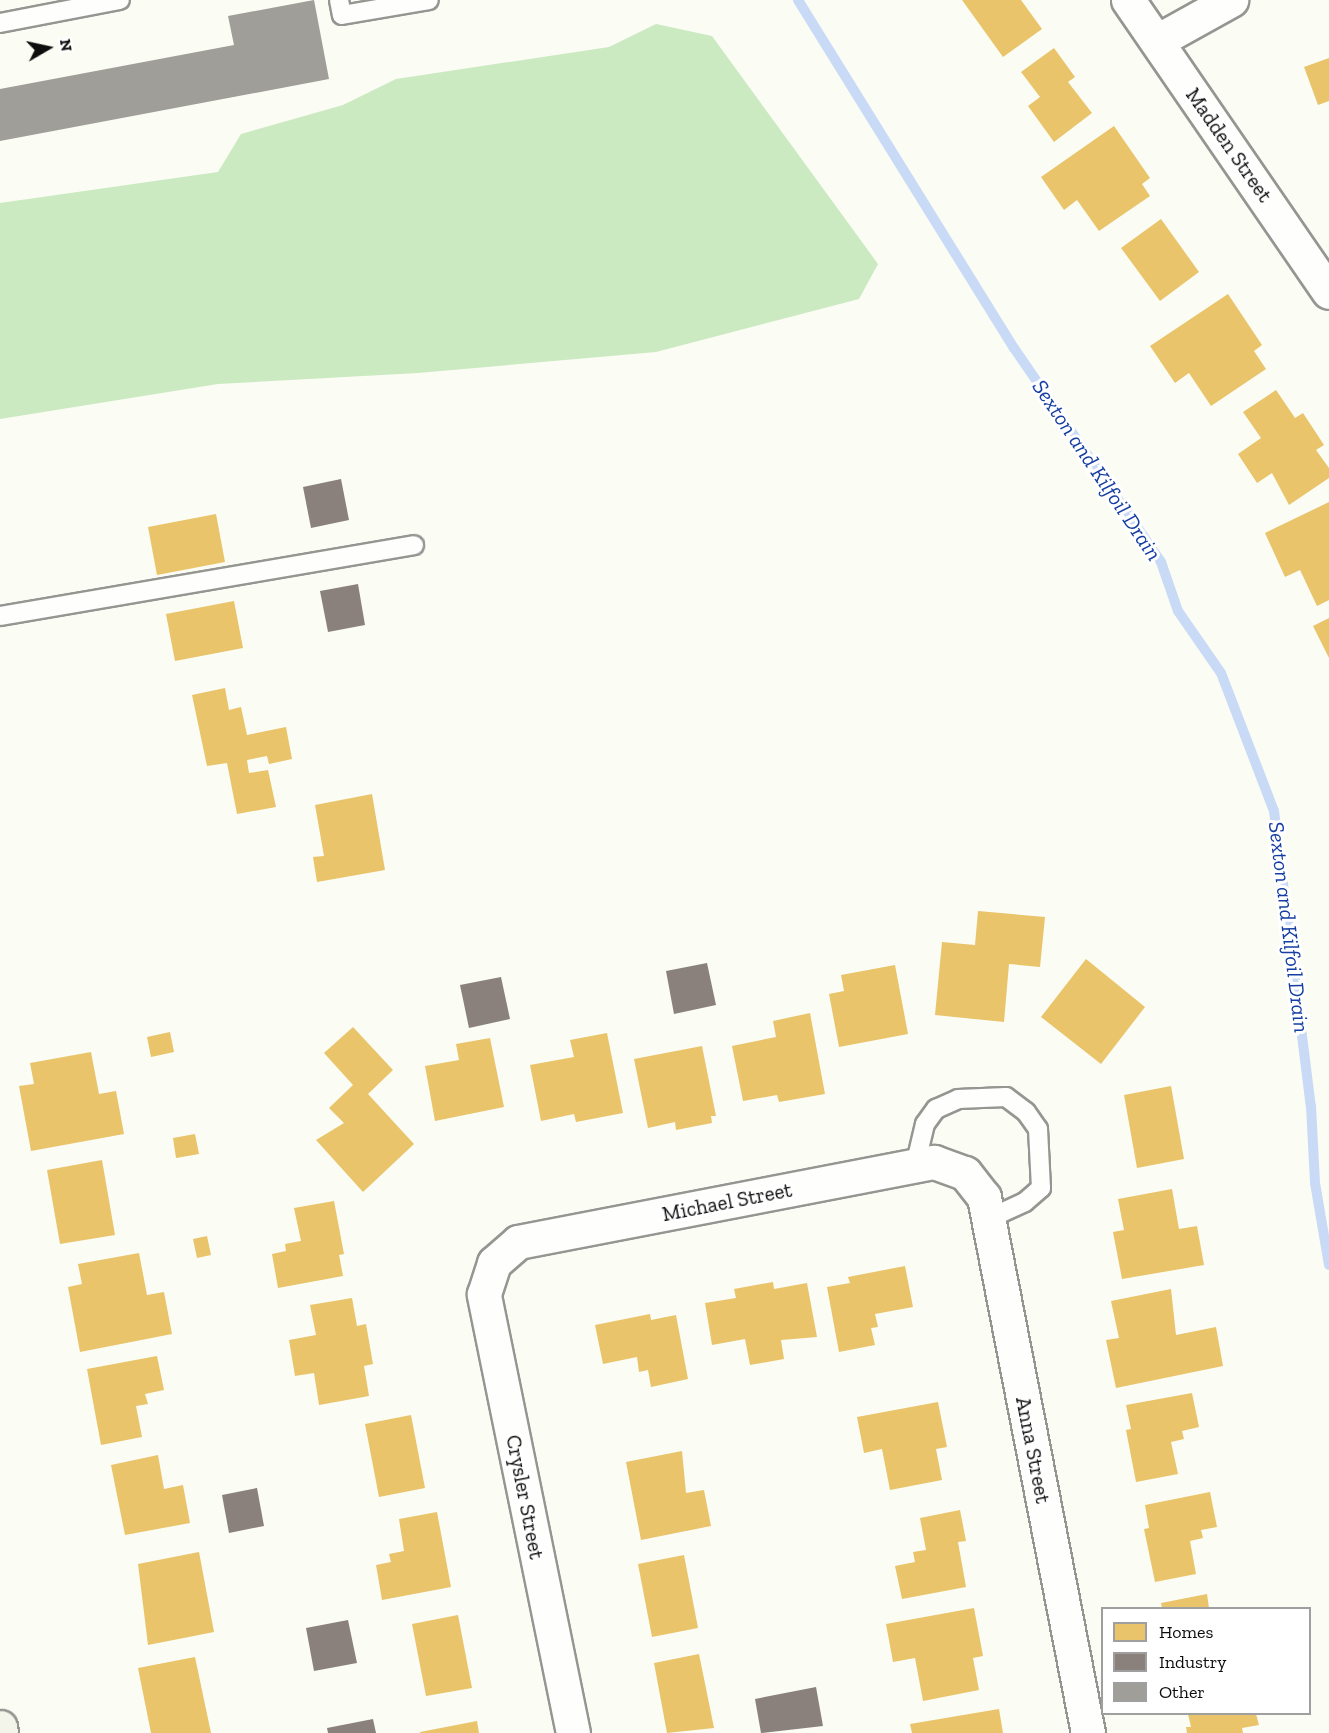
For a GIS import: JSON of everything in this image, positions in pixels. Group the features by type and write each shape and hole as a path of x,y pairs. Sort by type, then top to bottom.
{"main road":[{"path":"0,1727 1,1733"}],"street":[{"name":"Madden Street","path":"1128,0 1329,292"},
{"path":"1157,41 1231,0"},
{"name":"Michael Street","path":"494,1263 518,1242 934,1162 965,1173"},
{"name":"Anna Street","path":"965,1173 984,1197 1088,1733"},
{"name":"Crysler Street","path":"494,1263 484,1294 573,1733"}],"lane":[{"path":"0,23 120,0"},
{"path":"339,0 342,15 429,0"},
{"path":"0,616 414,545"},
{"path":"915,1166 925,1125 936,1109 958,1099 1006,1097 1026,1112 1038,1129 1041,1188 1025,1202 988,1219"}],"green space":[{"path":"656,24 712,36 878,264 859,299 656,352 418,373 218,384 0,419 0,203 218,172 241,134 343,105 396,79 609,47"}],"building: Homes":[{"path":"962,0 1021,0 1042,29 1003,57"},
{"path":"1054,48 1075,77 1068,82 1092,113 1054,142 1028,106 1040,97 1021,72"},
{"path":"1329,58 1329,101 1318,105 1304,67"},
{"path":"1114,126 1150,178 1142,184 1150,196 1099,231 1077,200 1064,210 1041,177"},
{"path":"1161,219 1199,272 1160,301 1121,248"},
{"path":"1228,294 1262,345 1254,351 1266,369 1211,406 1189,373 1175,383 1150,346"},
{"path":"1276,390 1295,418 1303,413 1324,445 1316,450 1329,468 1329,478 1289,505 1272,473 1257,483 1238,454 1261,438 1243,412"},
{"path":"1329,502 1329,600 1317,606 1300,570 1285,577 1265,533"},
{"path":"216,514 225,562 157,575 148,527"},
{"path":"234,601 243,648 175,661 166,614"},
{"path":"1329,618 1329,658 1313,626"},
{"path":"225,688 229,710 241,707 247,735 286,727 292,759 269,764 267,756 247,760 249,773 268,770 276,807 237,814 227,763 207,766 192,695"},
{"path":"372,794 385,870 317,882 313,857 324,856 315,805"},
{"path":"978,911 1045,917 1040,967 1009,964 1004,1022 935,1015 942,942 975,945"},
{"path":"1086,959 1145,1007 1101,1064 1041,1017"},
{"path":"895,965 908,1034 839,1047 829,994 844,991 841,975"},
{"path":"810,1013 825,1094 779,1102 777,1095 743,1101 732,1046 776,1037 773,1021"},
{"path":"353,1027 393,1070 368,1094 414,1144 363,1192 316,1140 344,1123 329,1108 353,1085 324,1053"},
{"path":"170,1032 174,1052 151,1057 147,1037"},
{"path":"607,1033 623,1113 576,1122 574,1114 541,1121 530,1065 574,1057 570,1040"},
{"path":"490,1038 504,1107 435,1121 425,1066 459,1060 456,1044"},
{"path":"702,1046 716,1116 711,1116 712,1123 676,1130 675,1122 648,1128 634,1059"},
{"path":"91,1052 99,1094 116,1091 124,1134 31,1151 19,1086 34,1084 30,1063"},
{"path":"1171,1086 1184,1159 1137,1168 1124,1095"},
{"path":"195,1134 199,1154 176,1158 173,1138"},
{"path":"102,1160 115,1235 60,1244 47,1170"},
{"path":"1172,1189 1179,1229 1197,1226 1204,1265 1122,1279 1113,1232 1124,1230 1118,1199"},
{"path":"334,1201 344,1254 339,1255 343,1276 278,1288 272,1254 286,1251 285,1244 301,1241 294,1208"},
{"path":"207,1236 211,1255 197,1258 193,1239"},
{"path":"139,1253 147,1295 164,1292 172,1334 80,1352 68,1287 82,1284 78,1264"},
{"path":"905,1266 913,1307 875,1314 878,1327 871,1328 875,1345 839,1352 827,1287 850,1283 848,1277"},
{"path":"773,1282 774,1289 807,1283 817,1337 781,1340 784,1359 750,1365 745,1339 712,1345 705,1303 736,1298 734,1289"},
{"path":"1171,1289 1176,1335 1216,1327 1223,1366 1116,1388 1106,1340 1119,1338 1111,1301"},
{"path":"352,1298 357,1326 366,1324 373,1364 364,1366 369,1396 319,1405 314,1373 295,1376 289,1340 316,1335 310,1305"},
{"path":"650,1314 651,1320 676,1315 688,1379 651,1387 648,1370 639,1372 637,1357 603,1364 595,1325"},
{"path":"157,1356 164,1390 145,1394 148,1404 136,1406 142,1437 101,1445 87,1369"},
{"path":"1192,1393 1199,1427 1182,1431 1184,1439 1171,1442 1178,1474 1136,1482 1126,1430 1131,1429 1126,1405"},
{"path":"938,1402 947,1447 936,1449 942,1480 890,1490 882,1449 864,1453 857,1417"},
{"path":"411,1415 425,1488 379,1497 365,1424"},
{"path":"682,1451 686,1493 704,1490 711,1526 641,1540 626,1462"},
{"path":"158,1455 164,1489 183,1485 190,1523 125,1535 111,1465"},
{"path":"1210,1492 1217,1527 1201,1530 1203,1538 1190,1541 1196,1574 1155,1582 1144,1529 1149,1528 1145,1505"},
{"path":"960,1510 966,1541 958,1542 966,1587 902,1599 895,1566 915,1562 913,1552 926,1550 920,1518"},
{"path":"437,1512 451,1587 382,1600 376,1565 391,1562 389,1554 404,1551 399,1519"},
{"path":"199,1552 214,1632 148,1645 138,1564"},
{"path":"684,1555 698,1628 652,1637 638,1564"},
{"path":"1207,1594 1209,1607 1162,1607 1161,1603"},
{"path":"974,1608 983,1656 973,1658 979,1690 923,1701 915,1658 893,1662 886,1624"},
{"path":"458,1615 472,1688 426,1696 412,1624"},
{"path":"699,1654 714,1728 667,1733 654,1663"},
{"path":"195,1657 211,1733 151,1733 138,1668"},
{"path":"999,1709 1003,1733 912,1733 910,1724"},
{"path":"1188,1715 1256,1715 1259,1725 1242,1728 1243,1733 1187,1733 1186,1727 1191,1727"},
{"path":"477,1721 479,1733 420,1733 420,1732"}],"building: Industry":[{"path":"341,479 349,520 311,528 303,487"},
{"path":"358,584 365,625 328,632 320,591"},
{"path":"707,963 716,1005 674,1014 666,971"},
{"path":"501,977 510,1019 469,1028 460,985"},
{"path":"257,1488 264,1526 229,1533 222,1495"},
{"path":"348,1620 357,1663 314,1671 306,1628"},
{"path":"816,1687 823,1726 761,1733 755,1699"},
{"path":"373,1719 376,1733 328,1733 327,1728"}],"building: Other":[{"path":"314,0 329,79 0,141 0,89 234,45 228,16"}],"waterway":[{"name":"Sexton and Kilfoil Drain","path":"798,0 1014,348 1161,562 1178,611 1221,673 1274,811 1311,1106 1315,1183 1329,1265"}]}
